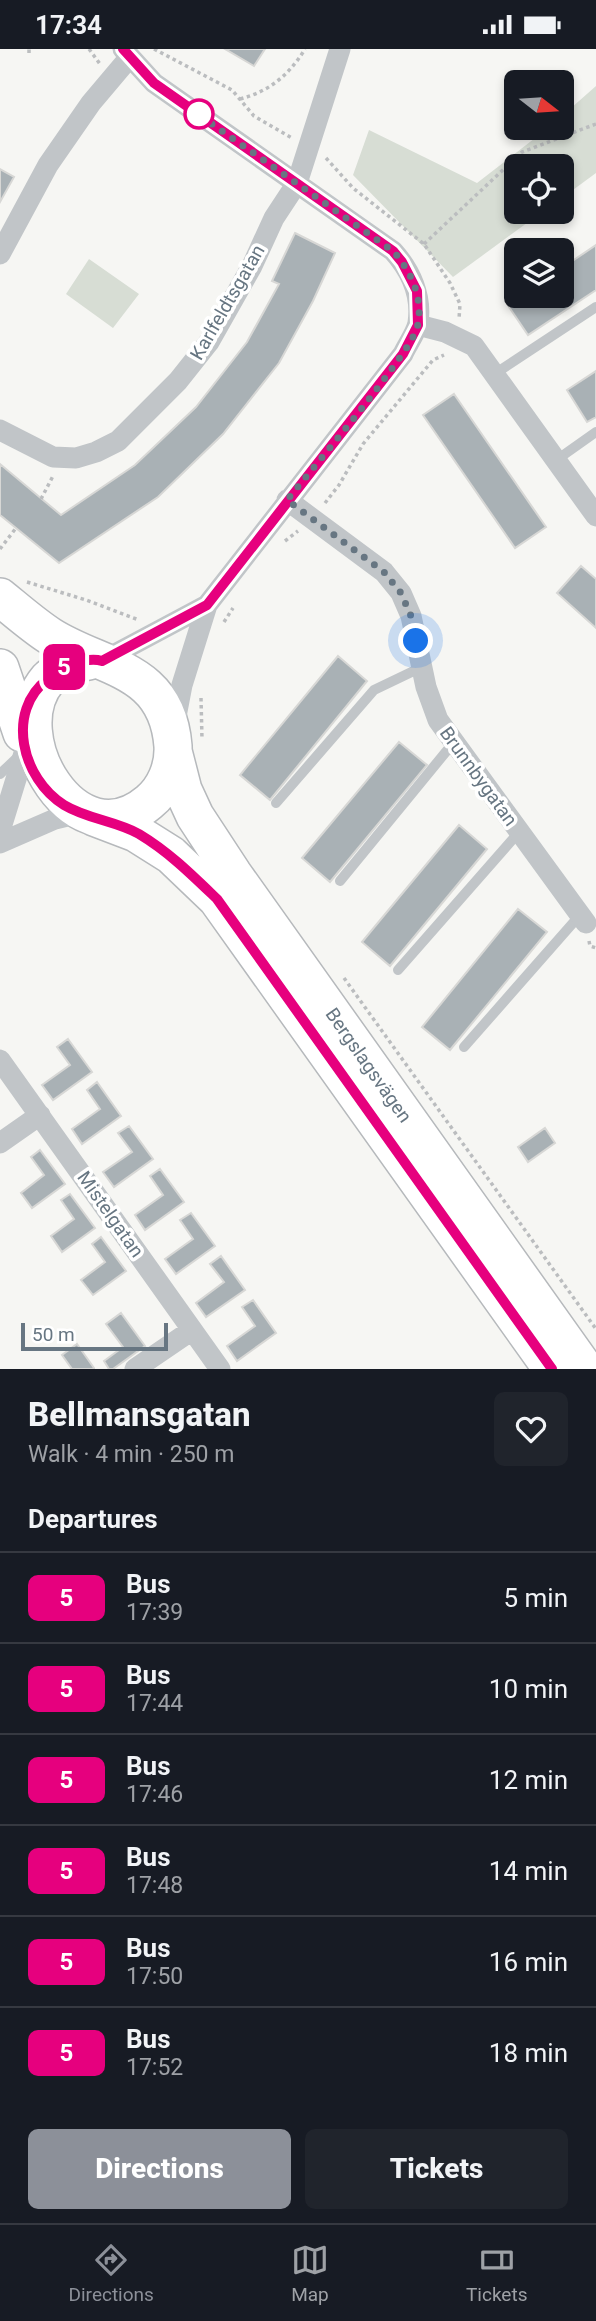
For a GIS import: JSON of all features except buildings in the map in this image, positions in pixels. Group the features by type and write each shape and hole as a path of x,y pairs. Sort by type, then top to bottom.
{"highway":[{"path":"0,668 16,753 32,768 45,789 62,804 87,815 120,816 149,802 168,777 182,744 163,707 155,696 125,670 50,636 9,588"},
{"path":"16,753 26,709 37,687 63,667 99,660"},
{"name":"Bergslagsvägen","path":"182,744 183,790 195,816 233,874 585,1369"},
{"name":"Bergslagsvägen","path":"87,815 136,833 171,855 217,899 552,1369"}],"street":[{"name":"Karlfeldtsgatan","path":"0,429 53,457 76,458 118,441 178,381 209,342 252,267 274,218 297,183 340,49"},
{"path":"0,254 48,165 126,54 154,83 393,251 417,291 418,325 403,354 207,605 182,685 182,744"},
{"path":"418,325 445,332 474,347 496,373 596,516"},
{"name":"Brunnbygatan","path":"287,500 384,572 401,593 411,616 426,687 438,720 583,919"},
{"path":"99,660 157,633 207,605"},
{"path":"0,831 16,753"},
{"path":"0,843 55,819 87,815"},
{"name":"Mistelgatan","path":"0,1060 220,1369"},
{"path":"0,1143 40,1115"},
{"path":"135,1369 192,1330"}],"lane":[{"path":"496,373 596,307"},
{"path":"555,461 596,432"},
{"path":"275,803 374,690 422,667"},
{"path":"340,881 454,742"},
{"path":"398,970 520,831"},
{"path":"464,1047 583,919"}],"path":[{"path":"240,99 258,94 276,83 292,69 306,49"},
{"path":"424,244 522,152 596,124"},
{"path":"0,549 16,528"},
{"path":"9,588 97,604 143,622 157,633"},
{"path":"182,744 201,693"},
{"path":"339,971 596,1329"}],"shaded area":[{"path":"596,86 596,173 574,189 574,154 514,154 533,140 574,140 574,105"},
{"path":"369,130 477,183 504,162 504,224 526,224 453,277 353,175"},
{"path":"89,259 139,294 113,328 66,294"}],"bus line":[{"name":"5","path":"123,49 154,83 393,251 417,291 418,325 403,354 377,389 207,605 102,661 96,659 63,667 37,687 26,709 22,733 25,750 37,778 52,797 80,813 136,833 171,855 217,899 552,1369"}],"route":[{"path":"199,114 195,112 393,251 417,291 418,325 403,354 287,500 384,572 401,593 411,616 416,641"}]}
